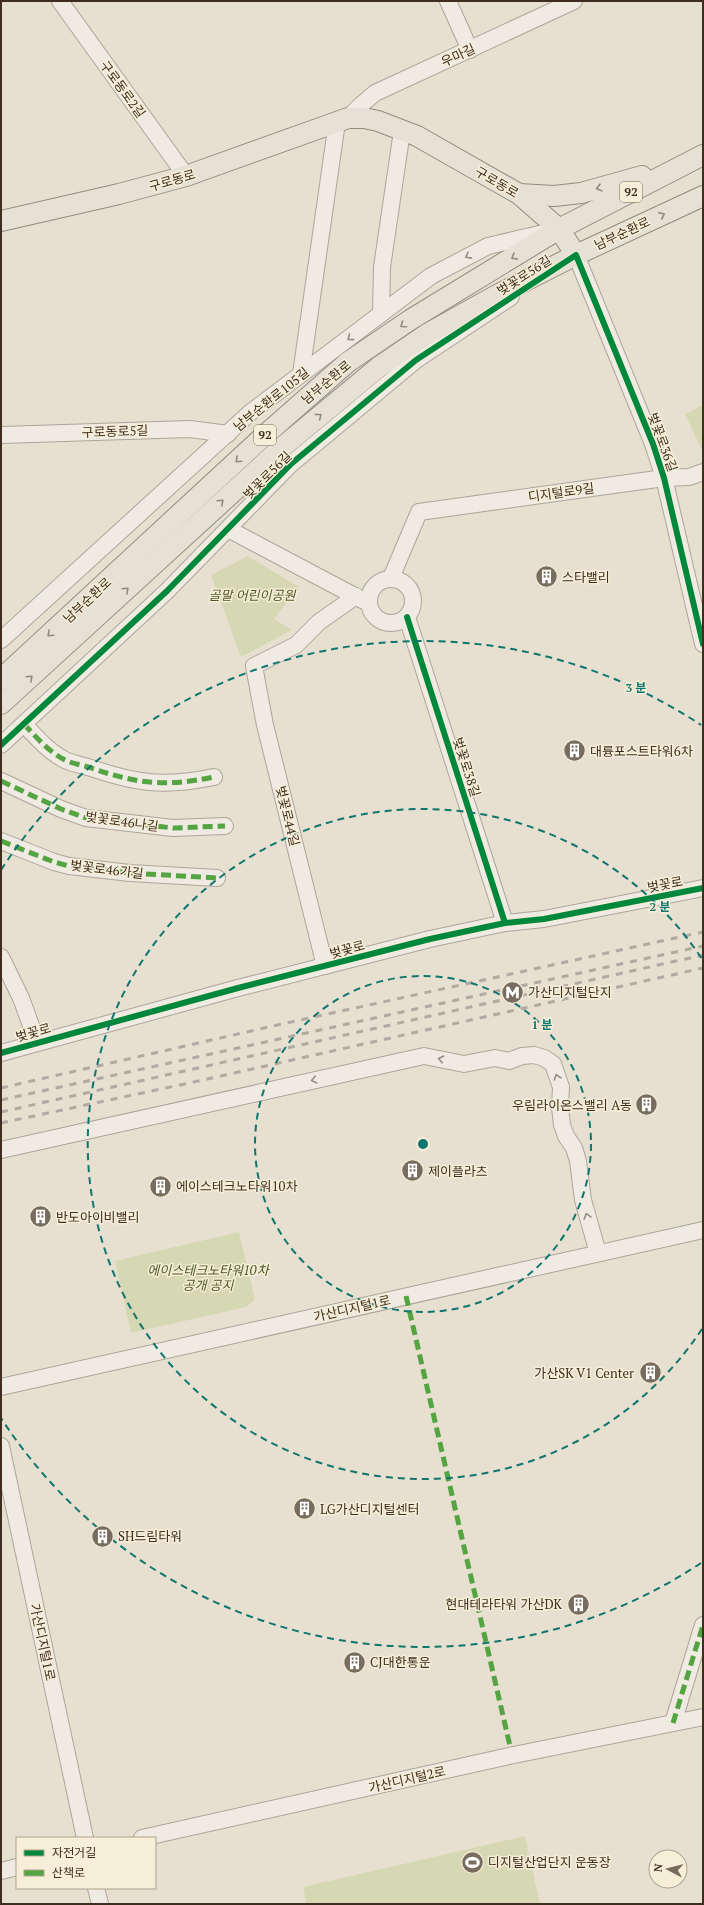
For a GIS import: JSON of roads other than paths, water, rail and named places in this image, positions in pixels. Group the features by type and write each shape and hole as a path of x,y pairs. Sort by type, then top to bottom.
{"main road":[{"name":"구로동로","path":"1,221 119,194 186,176 343,120 364,118 378,121 417,136 519,194 559,229 576,255"},
{"path":"519,194 554,196 581,193 696,158"},
{"name":"남부순환로","path":"1,679 266,434 348,362 410,320 559,229 696,158"},
{"name":"남부순환로","path":"1,704 280,448 380,366 427,334 495,296 576,255 703,196"}],"street":[{"name":"구로동로2길","path":"60,1 186,176"},
{"path":"448,1 470,50"},
{"name":"우마길","path":"343,120 376,93 574,1"},
{"path":"301,374 343,120"},
{"path":"381,314 382,267 402,131"},
{"name":"남부순환로105길","path":"1,640 252,412 431,276 488,246 559,229"},
{"name":"벚꽃로36길","path":"576,255 653,444 664,478 703,644"},
{"name":"벚꽃로56길","path":"1,745 167,591 291,464 416,360 576,255"},
{"name":"구로동로5길","path":"1,435 190,429 228,434"},
{"name":"디지털로9길","path":"391,578 418,512 664,478 689,477 703,472"},
{"path":"228,529 362,600 374,616 386,623 393,624 407,617 413,605 411,591 402,581 391,578 377,583 369,595 362,600"},
{"name":"벚꽃로44길","path":"325,966 265,725 254,666 296,645 319,622 362,600"},
{"name":"벚꽃로38길","path":"407,617 505,923"},
{"path":"24,724 40,741 65,760 118,778 172,784 214,778"},
{"name":"벚꽃로46나길","path":"1,781 61,809 86,818 173,828 225,826"},
{"name":"벚꽃로46가길","path":"1,841 54,862 69,866 137,873 217,878"},
{"name":"벚꽃로","path":"2,1051 430,939 505,923 544,919 703,888"},
{"path":"1,957 20,998 37,1042"},
{"path":"1,1150 424,1056 464,1064 496,1058 509,1061 522,1056 534,1055 544,1058 553,1064 560,1087 562,1125 566,1136 574,1148 578,1161 583,1200 598,1253"},
{"name":"가산디지털1로","path":"1,1387 703,1230"},
{"name":"가산디지털1로","path":"1,1446 85,1837"},
{"path":"673,1723 703,1625"},
{"name":"가산디지털2로","path":"146,1837 509,1756 703,1717"},
{"path":"1,1871 16,1867"},
{"path":"96,1889 100,1904"}],"railway":[{"path":"1,1088 273,1026 703,932"},
{"path":"1,1100 703,946"},
{"path":"1,1112 703,955"},
{"path":"1,1123 194,1082 703,968"}],"place":[{"name":"스타밸리","path":"546,577"},
{"name":"대륭포스트타워6차","path":"574,751"},
{"name":"가산디지털단지","path":"512,992"},
{"name":"우림라이온스밸리 A동","path":"647,1105"},
{"name":"제이플라츠","path":"412,1171"},
{"name":"에이스테크노타워10차","path":"161,1186"},
{"name":"반도아이비밸리","path":"40,1217"},
{"name":"가산SK V1 Center","path":"650,1373"},
{"name":"LG가산디지털센터","path":"305,1509"},
{"name":"SH드림타워","path":"102,1536"},
{"name":"현대테라타워 가산DK","path":"578,1604"},
{"name":"CJ대한통운","path":"355,1662"},
{"name":"디지털산업단지 운동장","path":"472,1862"}],"park label":[{"name":"골말 어린이공원","path":"252,595"},
{"name":"에이스테크노타워10차 공개 공지","path":"208,1278"}]}
